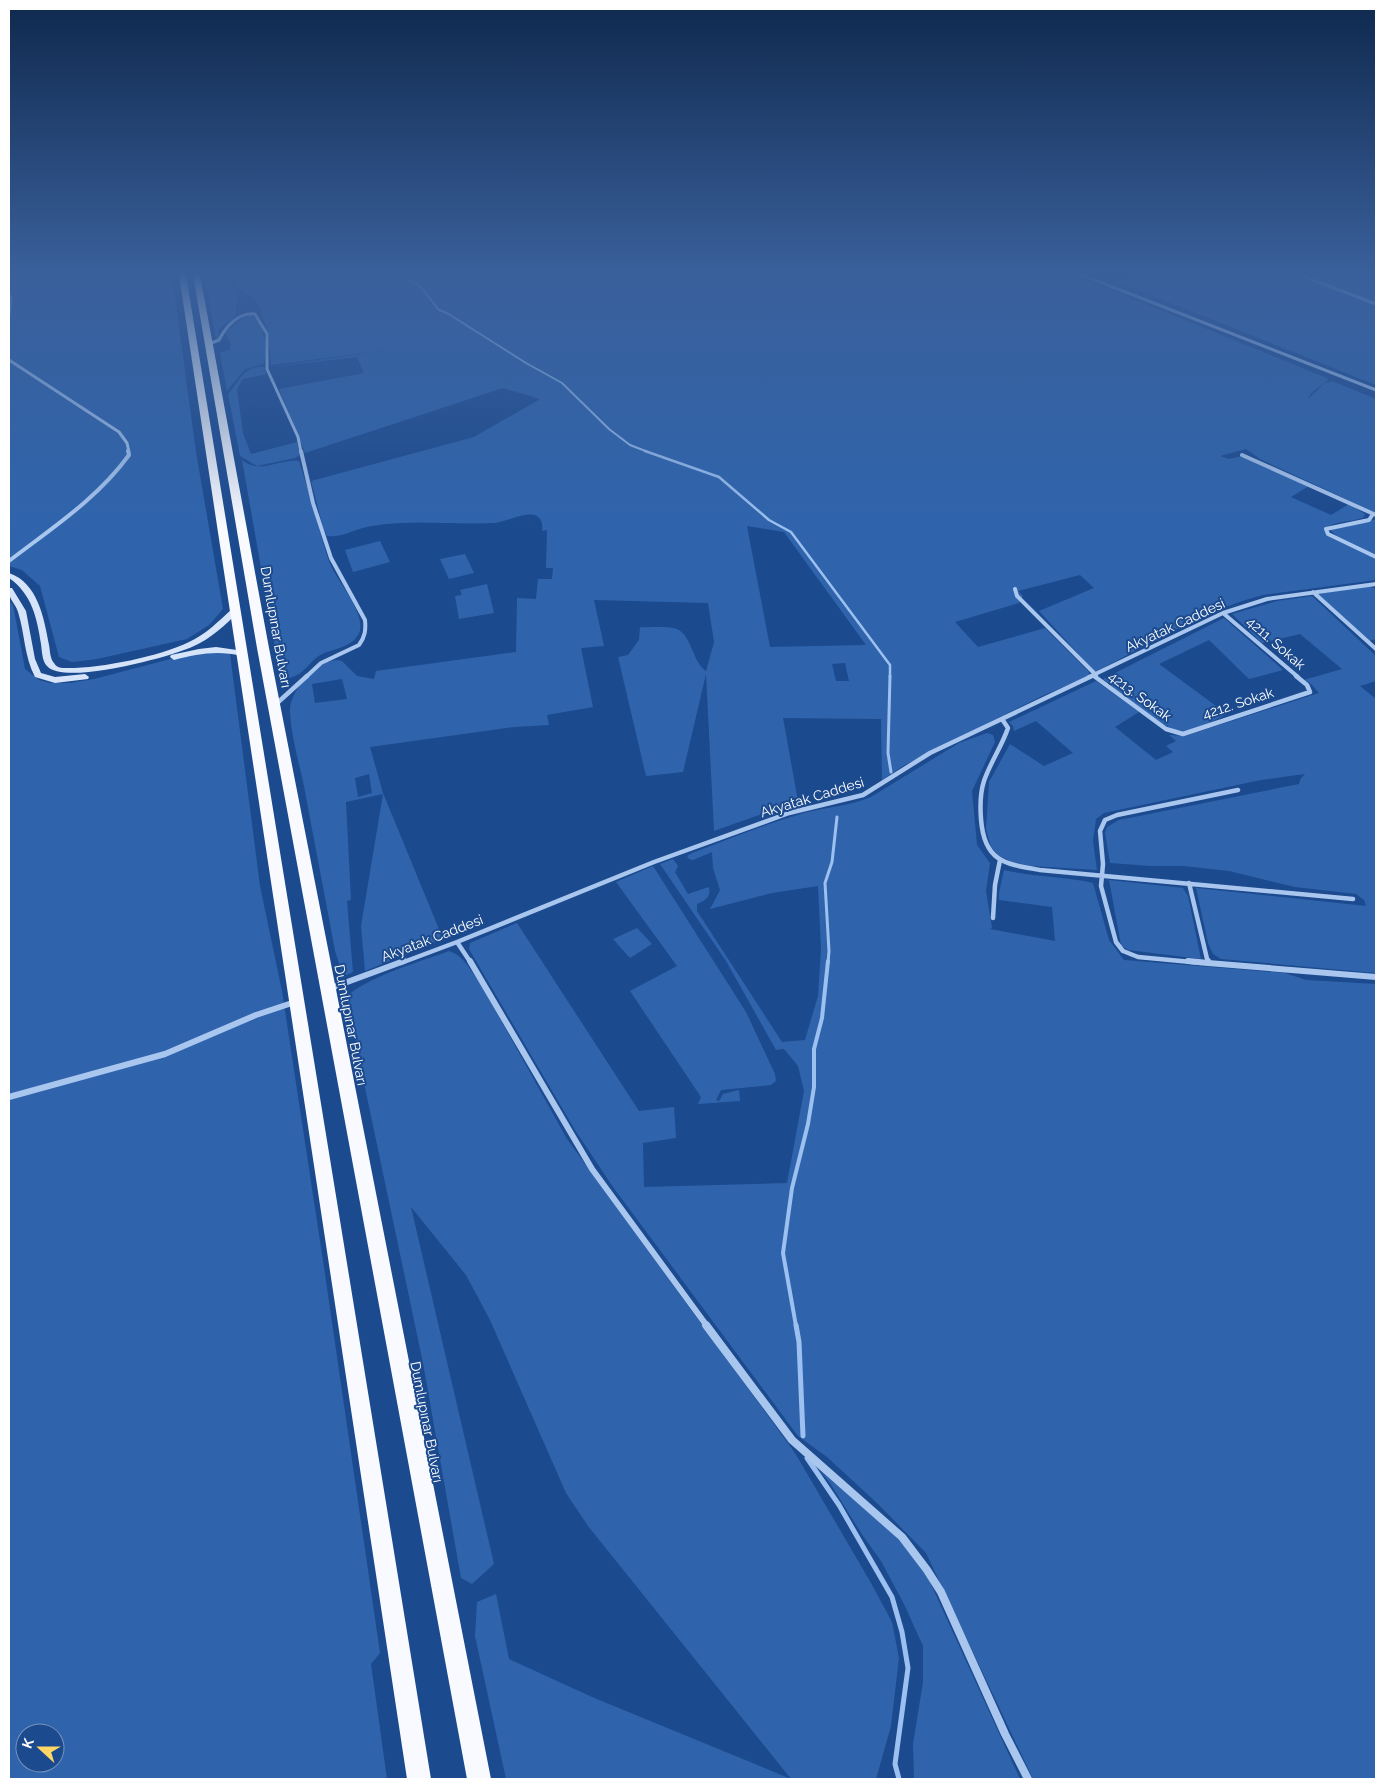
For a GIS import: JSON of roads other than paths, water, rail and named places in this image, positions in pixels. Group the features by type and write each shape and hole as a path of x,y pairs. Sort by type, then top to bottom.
{"highway":[{"path":"195,358 419,1779"},
{"name":"Dumlupınar Bulvarı","path":"212,358 274,705 478,1779"}],"main road":[{"path":"9,575 22,583 34,598 48,662 55,669 62,671 89,670 181,648 201,638 235,611"},
{"path":"9,590 22,611 31,659 38,675 55,680 83,678 203,649 228,649 241,652"}],"street":[{"path":"267,358 267,369 298,437 308,482 331,558 365,620 365,635 359,645 321,663 274,705"},
{"path":"1295,358 1376,390"},
{"path":"9,360 119,432 127,443 129,455 118,472 94,495 9,561"},
{"path":"1242,455 1374,515 1369,520 1326,529 1328,534 1376,557"},
{"name":"Akyatak Caddesi","path":"328,989 457,942 654,862 789,813 863,795 878,788 930,753 1095,676 1223,613 1267,600 1376,584"},
{"name":"4213. Sokak","path":"1015,589 1017,596 1095,676 1166,729 1173,732"},
{"path":"1313,592 1376,649"},
{"name":"4211. Sokak","path":"1223,613 1307,685 1310,692"},
{"name":"4212. Sokak","path":"1173,732 1183,734 1310,692"},
{"path":"1002,719 1008,728 982,788 981,822 986,844 992,856 1007,865 1040,870 1189,882 1353,899"},
{"path":"1238,790 1117,815 1106,820 1100,831 1103,864 1101,886 1116,942 1123,951 1138,957 1376,977"},
{"path":"993,918 995,885 1000,860"},
{"path":"1189,882 1208,963"},
{"path":"457,942 469,958 564,1124 592,1169 759,1398 781,1427 802,1450 902,1537 928,1570 941,1592 1005,1734 1028,1779"},
{"path":"9,1097 164,1054 256,1015 296,1002"}],"waterway":[{"path":"519,358 562,383 609,429 630,445 648,452"},
{"path":"645,451 719,477 769,520 791,532 890,665 890,676"},
{"path":"890,676 888,753 891,772"},
{"path":"828,963 825,883 832,862 837,817"},
{"path":"796,1326 783,1253 792,1188 808,1124 814,1087 814,1049 822,1018 828,961"},
{"path":"796,1325 799,1342 803,1436"},
{"path":"807,1458 839,1505 892,1597 902,1632 908,1668 895,1764 899,1779"}]}
